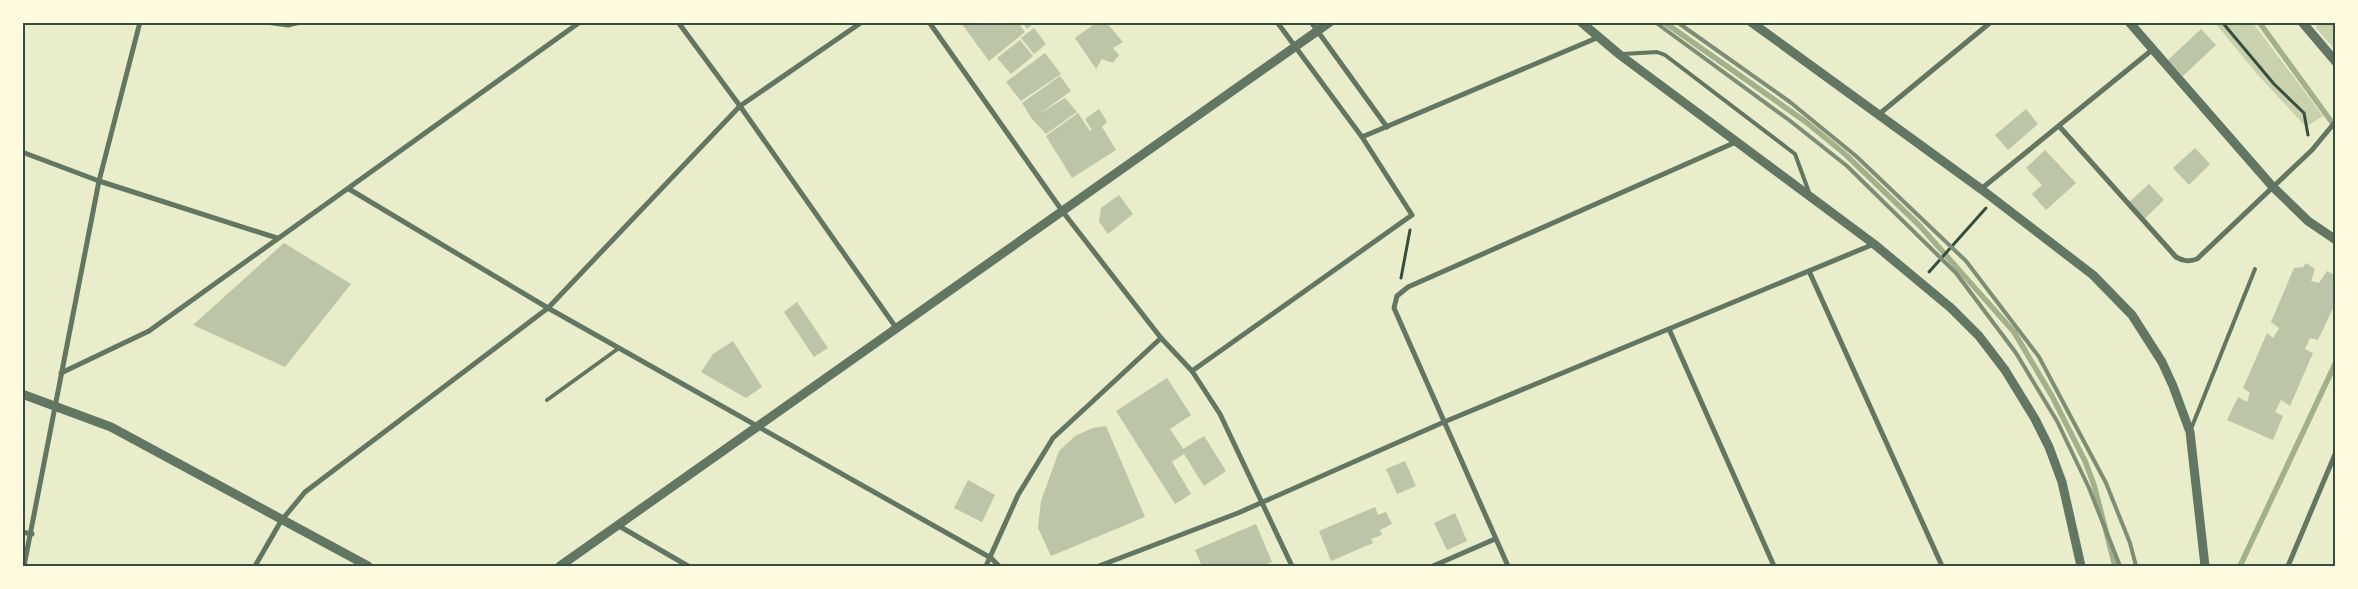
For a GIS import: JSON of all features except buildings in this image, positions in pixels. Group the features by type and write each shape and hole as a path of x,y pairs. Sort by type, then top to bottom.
{"street":[{"path":"24,566 32,534 61,373 99,181 140,22"},
{"path":"269,23 288,25 300,22"},
{"path":"61,373 149,331 580,22"},
{"path":"678,22 740,106 898,330"},
{"path":"255,566 281,521 305,492 548,308 740,106 862,22"},
{"path":"929,22 1063,212 1161,338 1192,371 1220,414 1292,566"},
{"path":"1192,371 1412,215 1362,137 1294,48 1277,22"},
{"path":"1311,22 1387,126"},
{"path":"560,566 619,526 756,427 898,330 1330,22"},
{"path":"1581,22 1736,142 1874,244 1951,308 1979,336 2005,370 2035,418 2049,447 2062,482 2081,566"},
{"path":"1751,22 2093,275 2132,315 2170,378 2190,432 2205,566"},
{"path":"1878,115 1991,22"},
{"path":"2129,22 2272,186 2308,221 2336,240"},
{"path":"2302,22 2336,62"},
{"path":"1362,137 1600,37"},
{"path":"1980,190 2152,50"},
{"path":"2059,126 2176,257 2183,261 2197,259 2312,150 2336,121"},
{"path":"1508,566 1394,308 1398,296 1408,287 1736,142"},
{"path":"22,152 99,181 277,238"},
{"path":"349,189 548,308 991,558 999,566"},
{"path":"1099,566 1263,502 1444,422 1874,244"},
{"path":"1809,271 1942,566"},
{"path":"1669,329 1774,566"},
{"path":"986,566 1018,495 1053,438 1161,338"},
{"path":"22,394 111,427 281,521 368,566"},
{"path":"2288,566 2336,452"},
{"path":"619,526 688,566"},
{"path":"22,532 32,534"},
{"path":"1433,566 1495,539"}],"lane":[{"path":"1620,54 1657,52 1665,55 1795,154 1812,198"},
{"path":"2190,432 2255,269"},
{"path":"546,400 619,348"}],"path":[{"path":"2222,22 2274,84 2304,113 2312,150"},
{"path":"1930,272 1988,206"},
{"path":"1398,296 1412,215"}],"green space":[{"path":"2318,22 2335,23 2335,50 2316,28"},
{"path":"2215,23 2253,23 2323,116 2306,127 2257,74"}],"waterway":[{"path":"1664,22 1806,122 1846,155 1920,226 2014,332 2052,396 2085,461 2094,485 2115,566"},
{"path":"2259,22 2336,128"},
{"path":"2240,566 2336,362"}],"railway":[{"path":"1655,22 1789,120 1847,166 1956,273 2016,353 2057,421 2089,488 2120,566"},
{"path":"1677,22 1790,102 1856,156 1966,261 2039,357 2106,483 2130,543 2136,566"}]}
